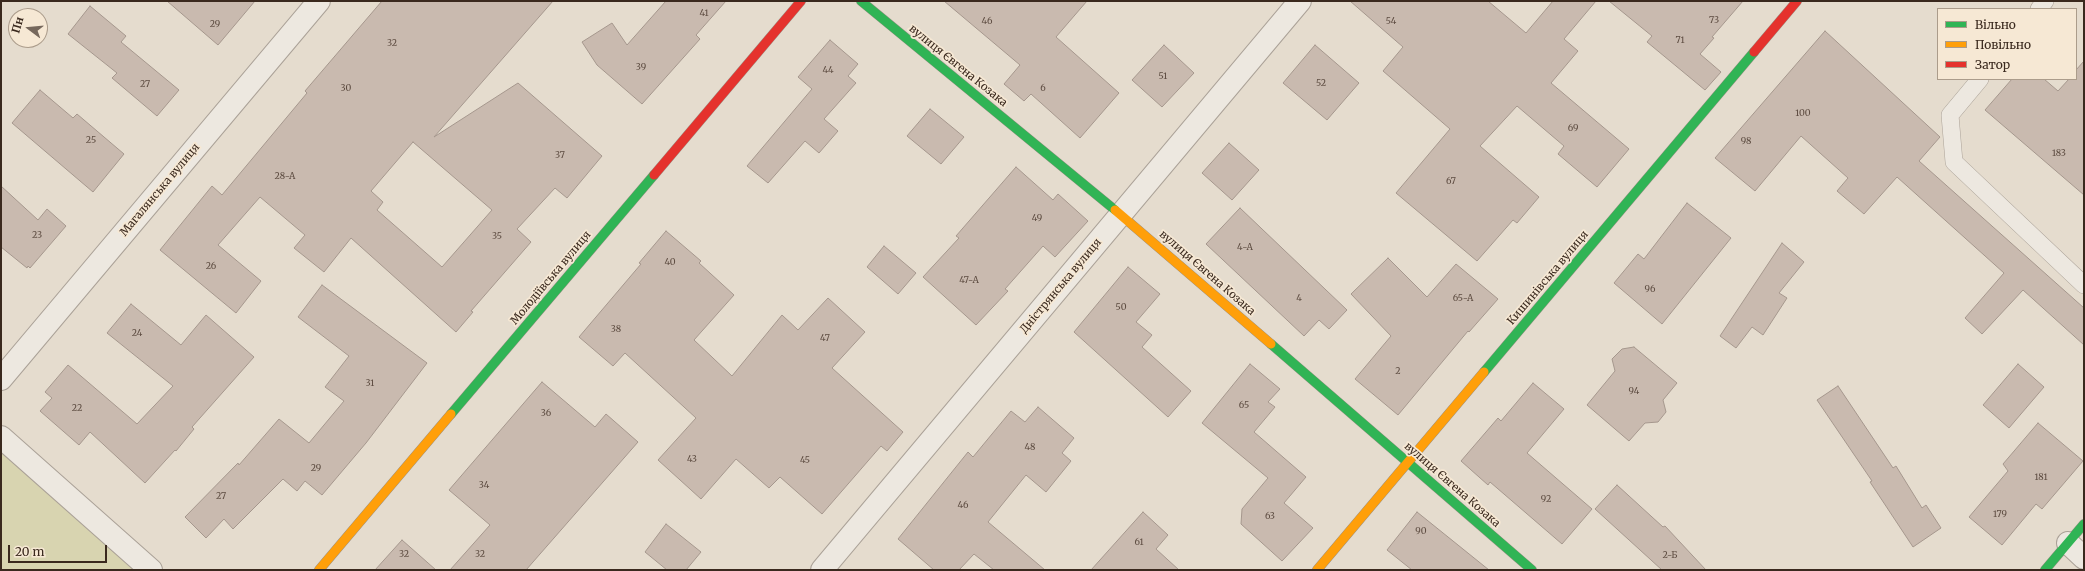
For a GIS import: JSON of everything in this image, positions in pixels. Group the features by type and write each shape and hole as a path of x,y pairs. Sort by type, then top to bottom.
{"street":[{"name":"Магалянська вулиця","path":"1,379 319,1"},
{"name":"Молодіївська вулиця","path":"319,570 801,1"},
{"name":"вулиця Євгена Козака","path":"860,1 1121,215 1532,570"},
{"name":"Дністрянська вулиця","path":"822,570 1300,1"},
{"name":"Кишинівська вулиця","path":"1317,570 1797,1"},
{"path":"1,436 151,570"},
{"path":"2045,570 2084,524"},
{"path":"2068,543 2084,558"}],"lane":[{"path":"1979,80 1950,115 1954,162 2084,285"}],"shaded area":[{"path":"1,436 152,570 1,570"}],"building":[{"path":"167,1 255,1 218,45"},
{"path":"382,1 553,1 434,137 518,83 602,156 567,198 555,188 517,229 531,242 471,311 473,312 456,332 351,238 324,272 294,248 305,235 260,197 218,245 261,281 236,313 160,250 212,186 222,195 307,93 305,91","holes":["413,142 492,210 442,267 377,210 383,202 371,191"]},
{"path":"666,1 726,1 696,35 700,39 642,104 597,65 582,42 612,23 627,45"},
{"path":"944,1 1087,1 1056,37 1119,93 1080,138 1031,94 1024,101 1004,84 1020,65"},
{"path":"1350,1 1488,1 1526,33 1553,1 1596,1 1564,39 1578,51 1551,83 1629,149 1597,187 1558,154 1564,146 1517,106 1480,146 1539,197 1517,223 1513,220 1477,261 1396,193 1450,129 1383,71 1403,47"},
{"path":"1609,1 1743,1 1712,37 1714,38 1700,54 1721,72 1705,90 1647,42 1652,36"},
{"path":"90,6 126,36 121,42 179,90 157,116 112,78 117,73 68,34"},
{"path":"1825,31 1940,137 1919,161 2084,308 2084,345 2023,290 1982,334 1965,318 2004,273 1897,177 1864,214 1837,191 1848,178 1801,136 1755,191 1715,158"},
{"path":"830,40 858,64 848,76 856,83 824,119 838,131 819,153 805,141 768,183 747,166 812,89 798,77"},
{"path":"1164,45 1194,73 1162,107 1132,80"},
{"path":"1315,45 1359,83 1327,120 1283,83"},
{"path":"2084,61 2084,195 1985,110 2011,80 2045,80 2058,91 2068,80 2077,80 2077,69"},
{"path":"40,90 73,118 77,114 124,154 93,192 12,123"},
{"path":"930,109 964,137 941,164 907,136"},
{"path":"1229,143 1259,170 1232,200 1202,173"},
{"path":"1016,167 1053,200 1058,194 1088,221 1055,257 1043,246 1005,289 1008,291 976,325 923,277 959,238 956,236"},
{"path":"1,186 38,220 47,209 66,226 30,268 28,266 27,268 1,247"},
{"path":"1687,203 1731,238 1662,324 1614,283 1638,254 1644,259"},
{"path":"1240,208 1347,310 1329,329 1319,320 1304,336 1206,244"},
{"path":"666,231 701,261 699,263 734,295 694,340 732,376 782,315 798,330 828,298 865,332 832,368 903,432 887,451 881,446 822,514 780,477 769,488 736,459 701,499 658,460 696,418 625,353 613,366 579,337 641,264 639,263"},
{"path":"1782,243 1804,262 1779,293 1787,298 1763,335 1752,327 1736,348 1720,336"},
{"path":"884,246 916,273 898,294 867,267"},
{"path":"1388,258 1427,297 1456,264 1498,299 1469,332 1468,331 1398,415 1355,379 1391,336 1351,294"},
{"path":"1128,267 1160,294 1136,322 1152,335 1142,347 1191,391 1168,417 1074,332"},
{"path":"322,285 427,363 366,443 322,495 305,481 297,491 283,479 233,529 224,519 206,538 185,517 238,463 239,465 279,419 309,443 344,401 325,387 349,356 298,317"},
{"path":"131,304 181,345 206,315 254,357 192,427 194,429 176,451 175,450 145,483 90,432 79,445 40,411 52,398 45,392 68,365 137,424 173,386 107,333"},
{"path":"1634,347 1677,383 1663,400 1666,412 1658,422 1645,423 1629,441 1587,405 1615,371 1612,359 1622,349"},
{"path":"1250,364 1280,389 1268,402 1275,407 1254,432 1306,477 1284,503 1313,528 1282,561 1241,524 1242,509 1268,478 1202,423"},
{"path":"2018,364 2044,387 2009,428 1983,405"},
{"path":"542,382 595,427 606,414 638,442 526,570 450,570 490,525 449,490"},
{"path":"1533,383 1564,409 1527,453 1592,509 1562,544 1490,482 1488,485 1461,461 1498,418 1501,421"},
{"path":"1838,386 1893,468 1896,466 1922,508 1926,505 1941,528 1913,547 1870,482 1872,481 1817,400"},
{"path":"1038,407 1074,438 1062,453 1071,461 1046,492 1026,475 988,522 1045,570 994,570 974,554 959,570 934,570 898,539 968,452 973,457 1011,411 1025,422"},
{"path":"2038,423 2083,461 2042,509 2036,504 2002,545 1969,517 2008,471 2003,464"},
{"path":"1617,485 1663,527 1665,526 1706,570 1662,570 1595,509"},
{"path":"1143,512 1168,535 1156,549 1179,570 1091,570"},
{"path":"1417,512 1489,570 1412,570 1387,550"},
{"path":"666,524 701,552 686,570 667,570 645,552"},
{"path":"402,540 436,570 375,570"}],"traffic: fast":[{"path":"861,1 1115,210"},
{"path":"1484,372 1754,52"},
{"path":"451,414 654,175"},
{"path":"1271,344 1532,570"},
{"path":"2045,570 2084,524"}],"traffic: slow":[{"path":"1115,210 1271,344"},
{"path":"1317,570 1484,372"},
{"path":"319,570 451,414"}],"traffic: jam":[{"path":"654,175 801,1"},
{"path":"1754,52 1797,1"}]}
